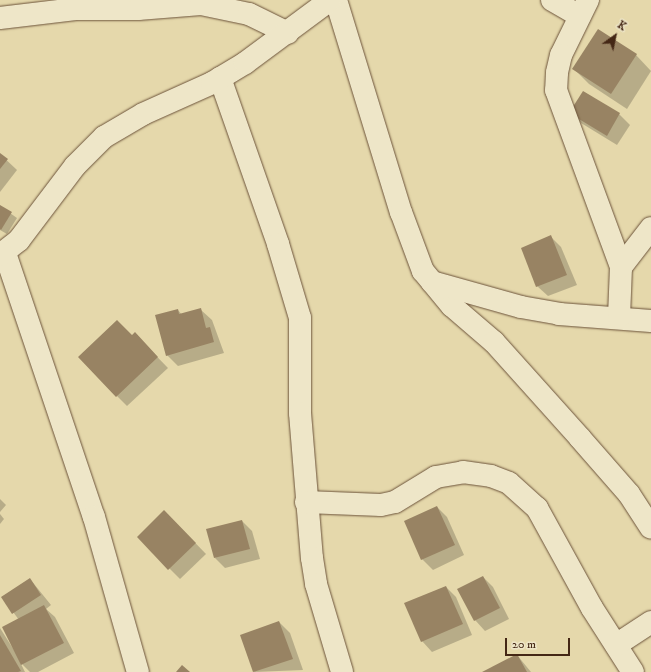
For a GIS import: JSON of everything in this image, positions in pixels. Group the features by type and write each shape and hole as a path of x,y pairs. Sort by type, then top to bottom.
{"street":[{"path":"138,672 94,517 3,254 34,223 75,166 104,137 143,114 220,78 288,32 330,0"},
{"path":"336,0 414,253 432,282 452,306 494,342 629,494 651,528"},
{"path":"552,0 584,8 561,55 556,73 556,90 621,267 619,317"},
{"path":"0,18 75,9 138,9 202,4 249,14 288,32"},
{"path":"220,78 278,244 300,318 300,413 306,502 316,584 342,672"},
{"path":"621,267 651,228"},
{"path":"432,282 521,307 559,314 619,317 651,321"},
{"path":"306,502 381,506 395,502 436,477 463,472 491,476 509,483 537,508 633,672"},
{"path":"616,645 651,622"}],"building":[{"path":"598,29 637,54 611,94 572,69"},
{"path":"583,91 620,113 607,136 569,113"},
{"path":"0,153 8,159 0,169"},
{"path":"0,205 12,212 1,230 0,229"},
{"path":"551,235 567,275 536,287 521,248"},
{"path":"201,308 206,328 210,327 214,342 166,356 155,315 178,309 179,314"},
{"path":"117,320 132,335 135,332 158,357 116,397 78,357"},
{"path":"437,506 455,545 421,560 404,521"},
{"path":"164,510 196,543 168,570 137,537"},
{"path":"242,520 250,549 214,558 206,529"},
{"path":"483,576 500,608 474,621 457,589"},
{"path":"30,578 41,595 12,614 1,597"},
{"path":"446,586 463,624 421,642 404,603"},
{"path":"44,605 64,643 21,665 2,627"},
{"path":"279,621 293,659 253,672 240,635"},
{"path":"0,635 21,671 0,672"},
{"path":"517,654 527,672 482,672"},
{"path":"182,665 190,672 176,672"}]}
